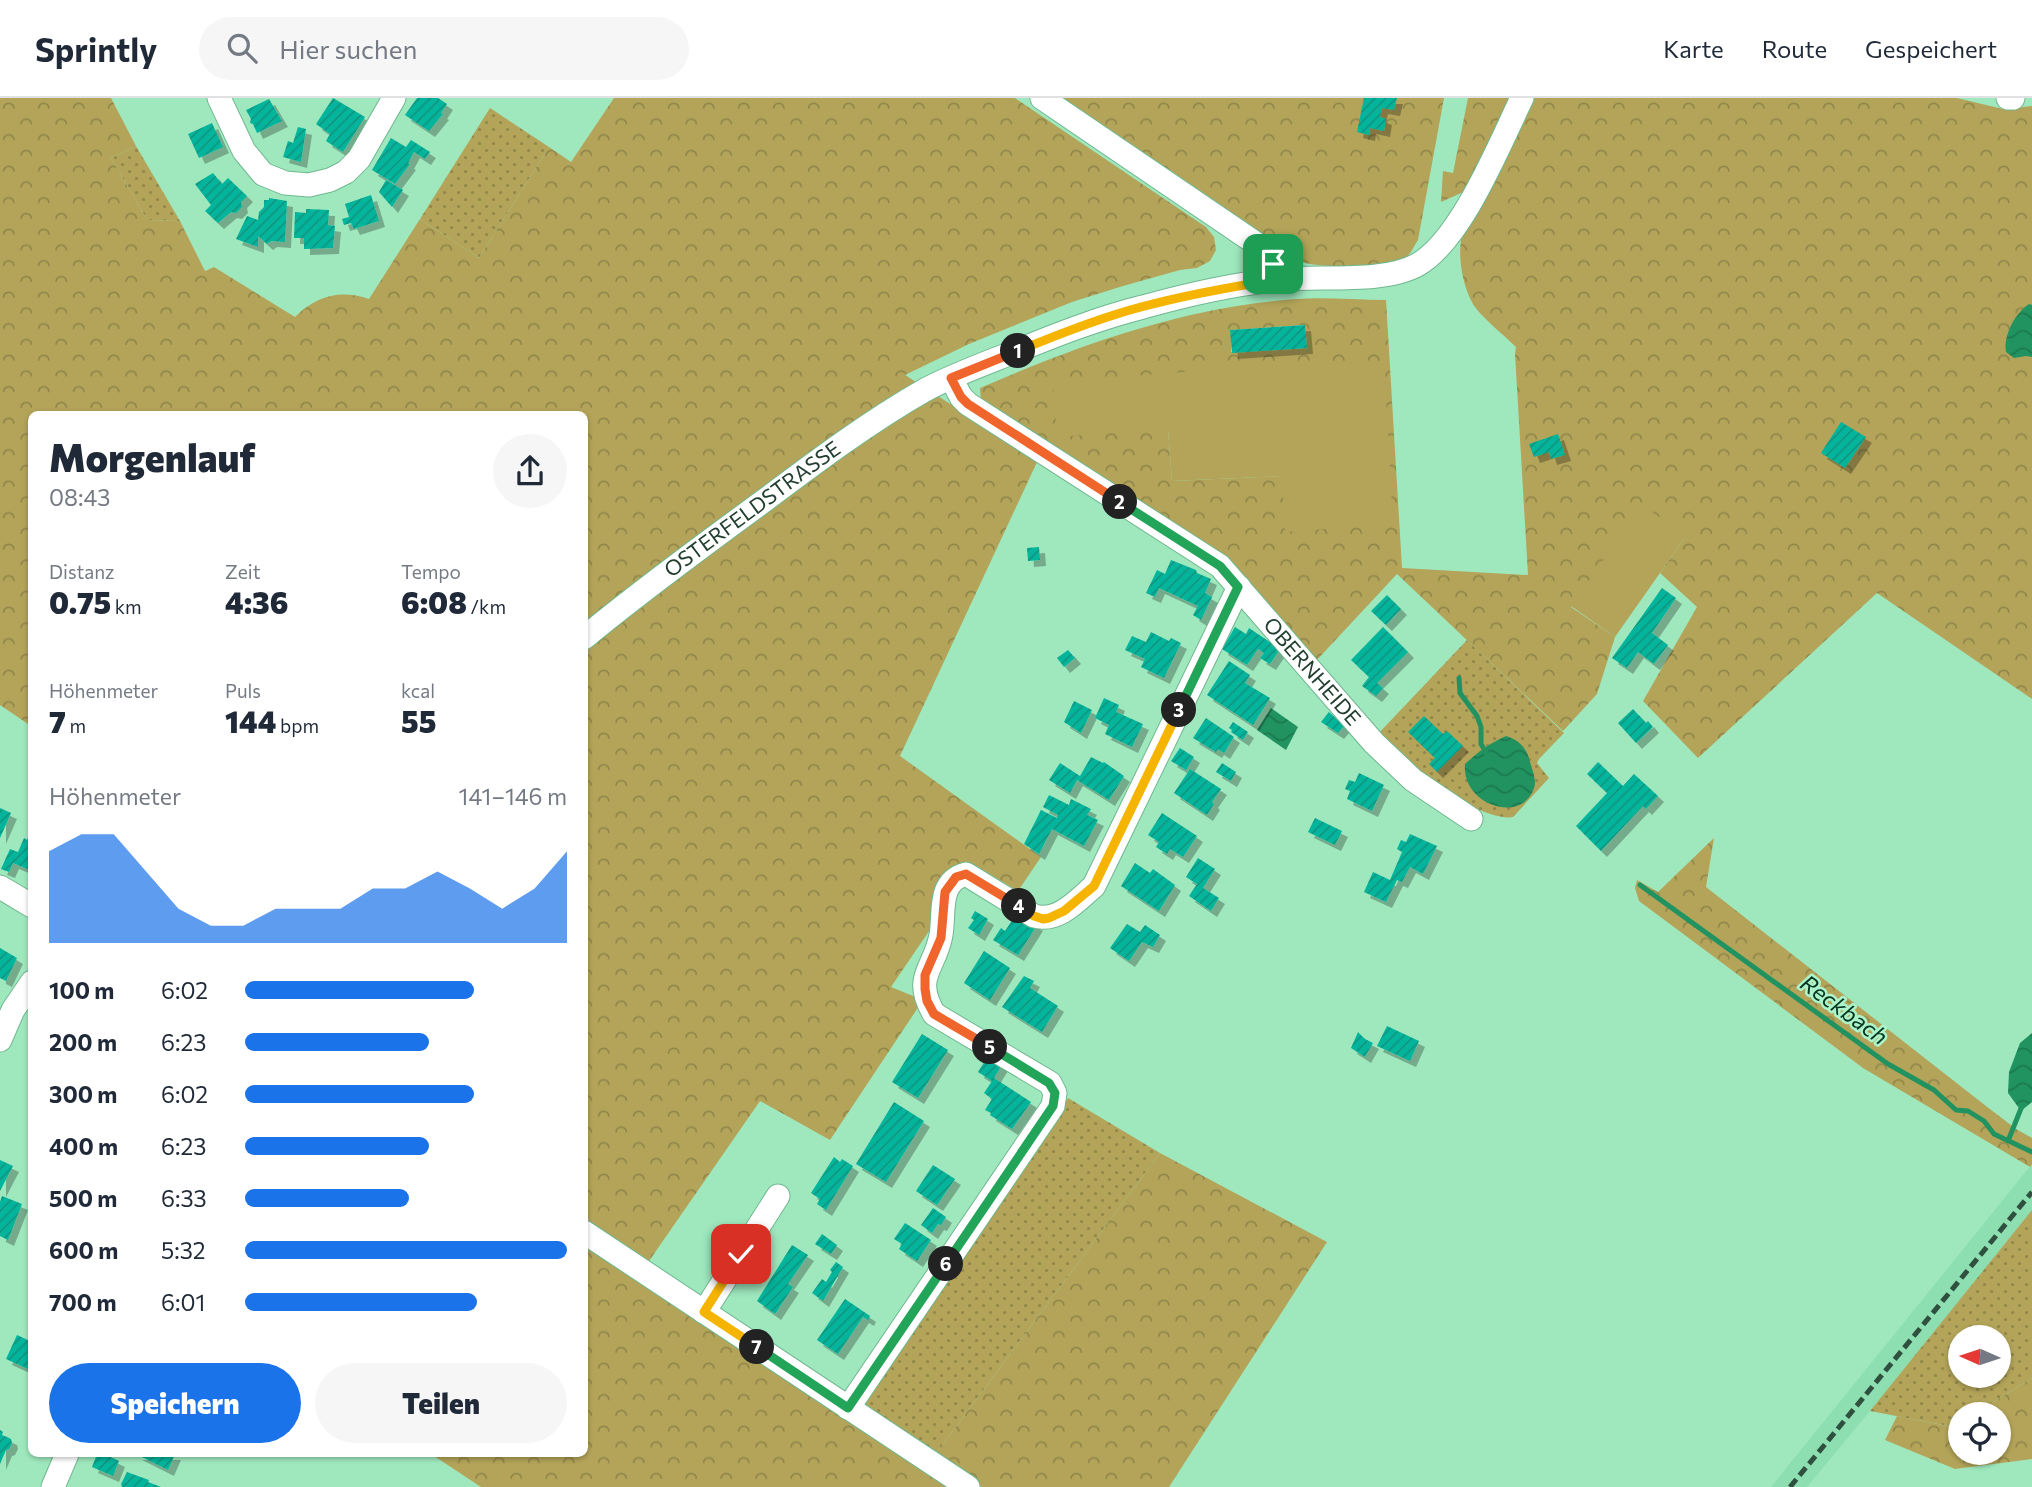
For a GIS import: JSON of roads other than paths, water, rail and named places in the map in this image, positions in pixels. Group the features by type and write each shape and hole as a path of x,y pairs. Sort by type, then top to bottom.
{"street":[{"path":"219,98 244,151 263,174 285,183 309,185 330,180 346,172 359,159 394,98"},
{"path":"1042,98 1267,251 1273,264 1275,280"},
{"name":"OSTERFELDSTRASSE","path":"588,635 637,594 824,456 926,389 1075,328 1139,307 1198,293 1275,280 1384,276 1420,264 1444,241 1475,195 1522,98"},
{"name":"OBERNHEIDE","path":"951,378 968,404 1220,566 1374,743 1413,780 1471,820"},
{"path":"848,1408 1053,1106 1055,1093 1049,1083 934,1014 927,1001 925,975 941,938 945,892 956,877 966,874 1043,919 1064,911 1094,886 1238,587"},
{"path":"0,887 28,904"},
{"path":"0,1040 13,1010 28,988"},
{"path":"704,1312 778,1196"},
{"path":"588,1235 968,1487"},
{"path":"53,1487 66,1457"}],"water":[{"path":"2029,304 2032,305 2032,357 2014,358 2006,352 2006,339 2015,319"},
{"path":"1271,708 1298,727 1286,750 1257,730"},
{"path":"1506,736 1519,742 1525,749 1534,775 1534,788 1518,806 1493,805 1472,790 1466,778 1465,764 1484,748"},
{"path":"2032,1033 2032,1102 2021,1111 2008,1093 2009,1072 2020,1043"}],"waterway":[{"name":"Reckbach","path":"1459,678 1460,693 1477,716 1481,727 1481,744 1487,754"},
{"name":"Reckbach","path":"1640,885 1888,1064 1934,1090 1956,1110 1968,1111 1984,1121 1994,1134 2032,1152"},
{"path":"2008,1141 2022,1106"}],"railway":[{"path":"1790,1487 2032,1192"}]}
